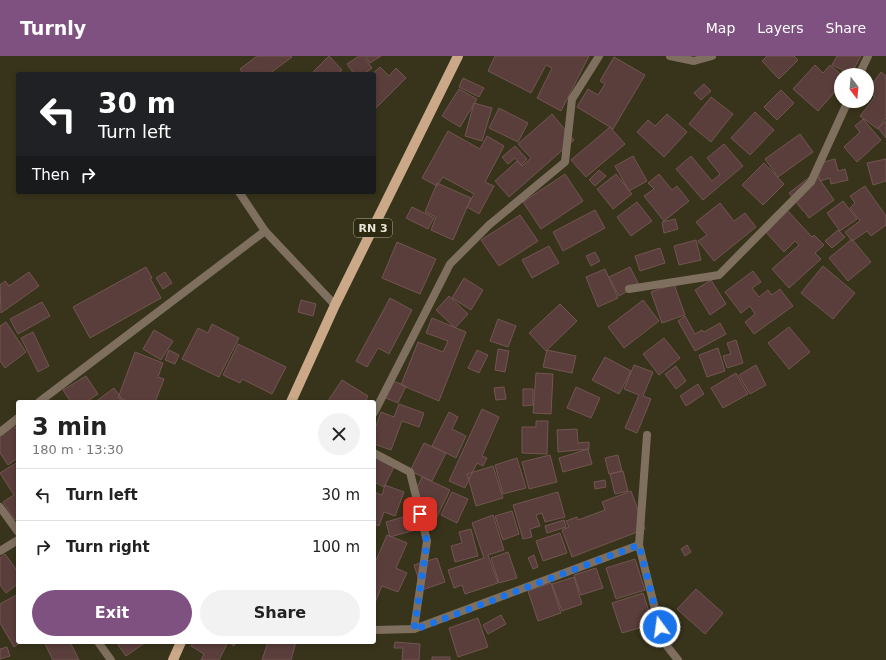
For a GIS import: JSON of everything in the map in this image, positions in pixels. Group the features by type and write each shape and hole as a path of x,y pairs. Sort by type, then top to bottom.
{"main road":[{"name":"RN 3","path":"292,400 335,305 458,56"},
{"path":"173,660 180,644"}],"street":[{"path":"376,409 450,264 489,225 565,162 572,99 599,56"},
{"path":"670,56 694,61 712,56"},
{"path":"862,68 868,56"},
{"path":"629,290 719,275 812,182 845,108"},
{"path":"240,194 265,230 335,305"},
{"path":"42,400 265,230"},
{"path":"0,432 16,420"},
{"path":"647,435 639,545 663,640 678,660"},
{"path":"376,454 410,472 427,542 414,630"},
{"path":"0,507 16,529"},
{"path":"0,551 16,541"},
{"path":"376,630 414,630 639,545"},
{"path":"99,644 111,660"}],"building":[{"path":"257,56 292,57 272,72 242,72 240,69"},
{"path":"329,56 342,70 340,72 313,72"},
{"path":"359,56 363,56 372,68 367,72 353,72 347,64"},
{"path":"365,56 381,56 370,63"},
{"path":"495,56 589,56 561,111 537,98 552,68 546,65 531,93 488,71"},
{"path":"767,56 794,56 798,60 779,79 762,61"},
{"path":"837,56 861,56 854,68 838,68 832,65"},
{"path":"614,57 645,75 613,129 577,107 588,89 598,95 605,84 600,81"},
{"path":"815,65 823,73 830,65 834,68 834,93 818,111 793,89"},
{"path":"380,67 389,76 396,68 406,78 376,108 376,72 374,72"},
{"path":"881,72 886,76 886,118 878,129 860,116 866,108 874,108 874,82"},
{"path":"463,78 484,88 479,97 459,87"},
{"path":"704,84 711,91 701,100 694,93"},
{"path":"459,89 477,99 460,127 442,116"},
{"path":"781,90 794,103 777,120 764,107"},
{"path":"711,97 733,114 711,142 689,124"},
{"path":"474,103 492,108 482,141 465,136"},
{"path":"499,108 528,123 518,142 489,128"},
{"path":"755,112 774,130 750,155 731,138"},
{"path":"552,114 574,140 509,197 495,181 517,161 522,166 531,158 518,144"},
{"path":"667,114 687,132 664,157 637,132 648,120 655,126"},
{"path":"863,119 881,140 857,162 844,147 860,132 855,126"},
{"path":"886,121 886,138 878,128"},
{"path":"610,127 625,144 586,177 571,160"},
{"path":"448,131 480,149 487,136 504,146 485,182 494,186 479,214 467,207 474,194 443,177 437,186 422,178"},
{"path":"800,134 813,152 778,177 765,159"},
{"path":"724,144 743,166 703,200 676,169 691,156 712,181 720,174 707,158"},
{"path":"515,146 527,159 521,165 515,158 508,164 502,157"},
{"path":"633,156 647,181 629,191 615,166"},
{"path":"835,159 838,171 845,169 848,180 831,184 830,178 820,181 816,164"},
{"path":"886,159 886,181 873,185 867,163"},
{"path":"764,163 784,184 763,205 742,185"},
{"path":"599,170 606,176 595,186 589,180"},
{"path":"815,173 834,200 809,218 789,193"},
{"path":"565,174 583,201 541,229 523,202"},
{"path":"616,174 632,194 613,209 597,189"},
{"path":"659,174 672,190 677,186 689,201 664,221 644,196 654,189 648,183"},
{"path":"437,183 471,198 453,240 431,230 436,217 425,212"},
{"path":"865,186 886,216 886,225 871,236 867,231 852,241 845,232 860,221 850,208 855,203 850,196"},
{"path":"843,201 857,219 840,231 827,213"},
{"path":"637,202 652,221 631,236 617,217"},
{"path":"720,203 734,221 745,213 756,227 714,261 698,241 707,235 696,222"},
{"path":"412,207 434,218 428,229 406,218"},
{"path":"786,209 812,237 814,235 824,245 815,253 821,259 789,288 772,269 799,245 795,241 784,252 764,230"},
{"path":"595,210 605,228 563,251 553,232"},
{"path":"520,215 538,241 499,266 481,240"},
{"path":"675,219 678,229 664,233 662,222"},
{"path":"838,230 845,237 832,248 825,241"},
{"path":"852,239 871,262 848,281 829,258"},
{"path":"696,240 701,260 679,265 674,246"},
{"path":"397,242 436,259 420,294 382,278"},
{"path":"549,246 559,263 532,278 522,260"},
{"path":"660,248 665,263 640,271 635,256"},
{"path":"595,252 600,261 591,266 586,256"},
{"path":"823,266 855,293 833,319 801,293"},
{"path":"146,267 161,298 90,338 73,307"},
{"path":"630,267 639,285 619,296 609,277"},
{"path":"605,269 618,298 598,307 586,277"},
{"path":"753,271 761,282 752,288 759,297 768,290 772,295 780,289 793,306 754,334 745,322 755,314 750,306 741,313 725,292"},
{"path":"29,272 39,286 1,313 0,285 5,281 9,286"},
{"path":"165,272 172,283 163,289 156,278"},
{"path":"464,278 483,290 471,310 452,298"},
{"path":"711,280 726,304 710,315 695,290"},
{"path":"674,284 685,315 662,323 651,292"},
{"path":"449,296 468,314 455,328 436,310"},
{"path":"390,298 412,310 389,354 378,348 367,367 356,361"},
{"path":"301,300 316,304 313,316 298,312"},
{"path":"643,300 659,321 624,348 608,327"},
{"path":"42,302 50,316 18,334 10,319"},
{"path":"560,304 577,321 546,351 529,333"},
{"path":"685,316 695,334 702,330 704,332 720,323 726,334 695,351 678,321"},
{"path":"432,318 466,332 439,401 401,385 418,342 443,352 448,341 426,333"},
{"path":"498,319 516,326 508,347 490,341"},
{"path":"6,322 26,352 5,368 0,361 0,326"},
{"path":"212,324 239,338 219,377 182,359 198,328 208,333"},
{"path":"789,327 810,352 789,369 768,343"},
{"path":"154,330 173,341 161,360 143,349"},
{"path":"33,332 49,366 38,372 21,338"},
{"path":"664,338 680,358 659,375 643,354"},
{"path":"736,340 743,363 727,368 723,356 731,354 727,343"},
{"path":"238,344 286,367 272,394 242,379 240,383 223,375"},
{"path":"718,348 725,371 707,377 699,355"},
{"path":"498,349 509,351 505,372 495,370"},
{"path":"169,350 179,355 175,364 165,360"},
{"path":"477,350 488,355 479,373 468,368"},
{"path":"547,350 576,356 572,373 543,367"},
{"path":"135,352 163,363 158,377 164,379 156,400 124,400 118,398"},
{"path":"605,357 631,371 619,394 592,380"},
{"path":"634,365 653,372 643,396 651,399 637,433 625,428 639,395 624,389"},
{"path":"756,365 766,385 750,394 739,375"},
{"path":"676,366 686,381 676,389 665,374"},
{"path":"536,373 553,374 551,414 533,413"},
{"path":"736,373 748,394 723,408 711,388"},
{"path":"86,376 98,394 89,400 70,400 63,390"},
{"path":"388,379 406,386 398,403 381,396"},
{"path":"342,380 368,396 366,400 329,400"},
{"path":"698,384 704,394 686,406 680,396"},
{"path":"504,387 506,399 496,400 494,388"},
{"path":"576,387 600,398 591,418 567,408"},
{"path":"114,388 123,400 98,400"},
{"path":"523,389 533,389 533,405 523,406"},
{"path":"399,404 424,413 419,427 402,421 391,450 376,445 376,426 381,412 394,417"},
{"path":"482,409 499,417 482,456 487,458 483,466 477,463 465,488 449,481"},
{"path":"449,412 458,417 452,429 466,436 456,458 432,446"},
{"path":"536,421 548,421 547,454 522,453 522,427 536,427"},
{"path":"14,425 16,428 16,459 8,465 0,453 0,434"},
{"path":"577,429 578,443 589,442 589,449 558,452 557,430"},
{"path":"424,443 446,453 432,481 410,471"},
{"path":"588,449 592,464 563,472 559,458"},
{"path":"550,455 557,482 529,489 522,462"},
{"path":"618,455 622,471 609,474 605,458"},
{"path":"376,458 394,467 384,487 376,483"},
{"path":"517,458 526,488 503,494 495,465"},
{"path":"16,463 15,520 3,502 14,495 0,473"},
{"path":"493,466 503,498 476,506 467,474"},
{"path":"623,471 628,491 615,494 610,474"},
{"path":"422,477 450,490 436,519 419,510 424,500 414,494"},
{"path":"605,480 606,487 595,489 594,482"},
{"path":"385,485 404,492 395,516 384,512 379,526 376,525 376,493 382,495"},
{"path":"631,491 645,529 572,557 562,530 569,527 566,521 577,517 578,520 605,510 602,502"},
{"path":"452,492 468,499 457,523 441,515"},
{"path":"558,492 565,517 545,522 542,513 536,515 540,526 530,529 532,537 523,539 513,505"},
{"path":"512,511 519,534 503,540 495,516"},
{"path":"410,515 415,530 390,537 386,522"},
{"path":"493,515 504,550 488,555 498,583 465,594 462,585 454,588 448,570 484,558 472,523"},
{"path":"564,520 566,527 547,533 545,526"},
{"path":"471,529 478,556 455,562 451,546 462,543 459,532"},
{"path":"560,533 567,553 543,561 536,541"},
{"path":"387,535 407,543 396,568 407,573 398,592 382,586 376,600 376,570 376,560"},
{"path":"687,545 691,552 685,556 681,549"},
{"path":"508,552 517,578 499,583 491,558"},
{"path":"5,554 16,569 16,586 6,593 0,585 0,558"},
{"path":"534,555 538,567 533,569 528,558"},
{"path":"437,558 445,582 422,590 414,565"},
{"path":"635,559 645,590 616,599 606,568"},
{"path":"596,568 603,588 581,595 574,575"},
{"path":"574,577 582,604 562,611 552,584"},
{"path":"551,583 561,613 538,621 528,591"},
{"path":"696,589 723,613 705,634 677,609"},
{"path":"643,593 653,624 622,633 612,603"},
{"path":"16,595 16,644 18,644 14,647 0,623 0,604"},
{"path":"501,615 506,624 488,634 483,625"},
{"path":"478,618 488,647 458,657 449,628"},
{"path":"395,642 420,644 419,660 402,660 403,648 394,648"},
{"path":"45,644 71,644 79,660 53,660"},
{"path":"117,644 143,644 126,656"},
{"path":"192,644 227,644 219,660 201,660 204,654 191,646"},
{"path":"267,644 295,644 291,660 262,660"},
{"path":"7,647 10,656 0,659 0,649"},
{"path":"432,657 450,657 450,660 432,660"}],"route":[{"path":"420,514 427,542 414,630 639,545 660,627"}]}
